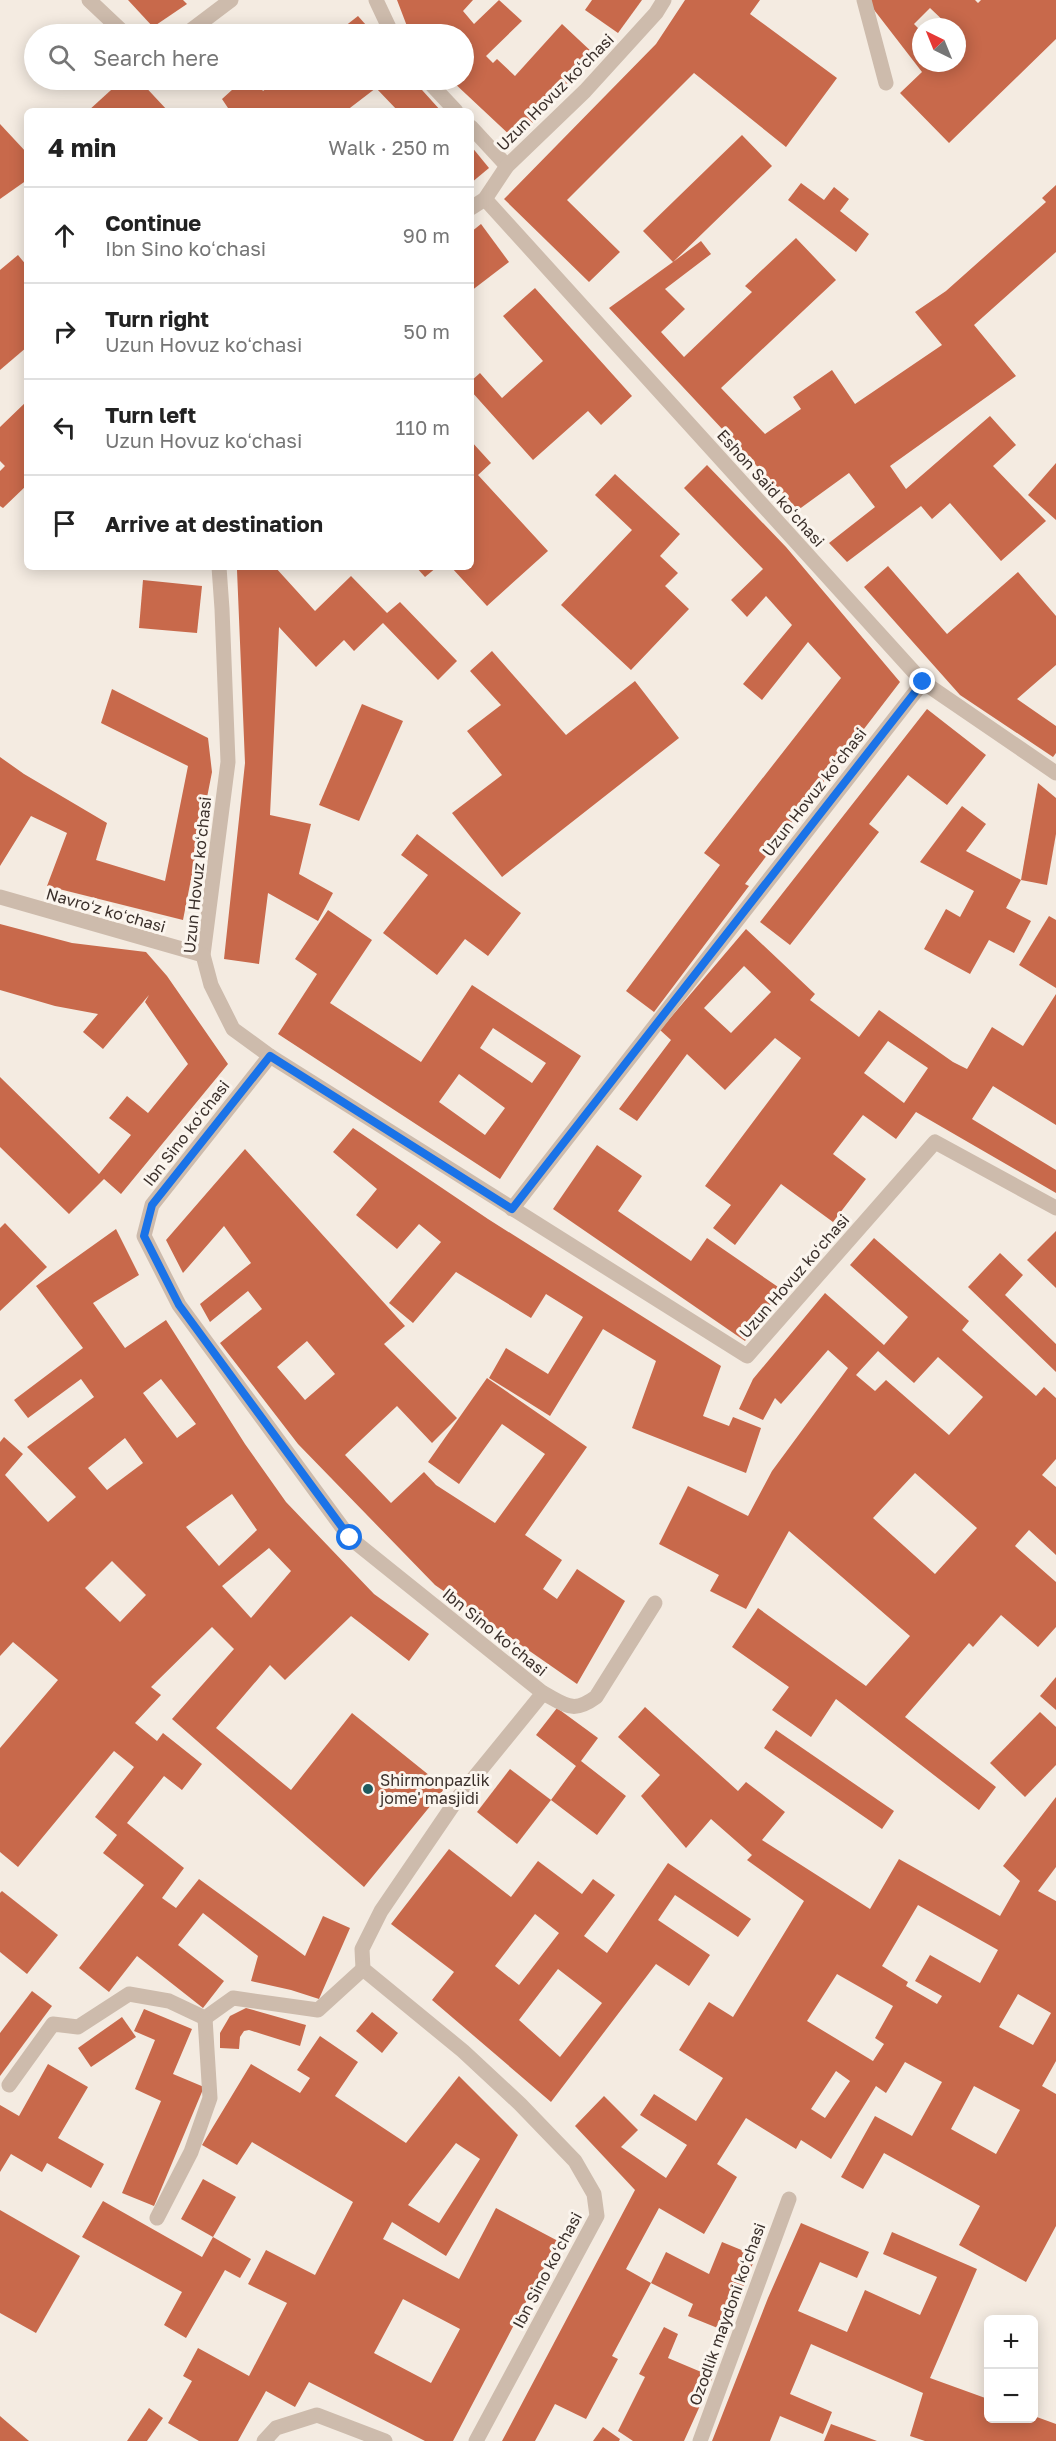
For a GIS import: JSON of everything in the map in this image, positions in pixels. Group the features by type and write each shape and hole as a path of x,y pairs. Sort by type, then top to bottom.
{"street":[{"path":"89,0 114,24"},
{"path":"199,24 231,0"},
{"path":"376,0 387,24"},
{"name":"Uzun Hovuz koʻchasi","path":"474,206 484,199 507,165 585,91 656,13 664,0"},
{"path":"864,0 886,83"},
{"path":"436,90 453,108"},
{"path":"474,130 507,165"},
{"name":"Eshon Said koʻchasi","path":"484,199 923,682 1056,773"},
{"name":"Uzun Hovuz koʻchasi","path":"219,570 228,762 203,955 211,985 233,1029 270,1056 747,1356 936,1142 1056,1208"},
{"name":"Uzun Hovuz koʻchasi","path":"512,1209 923,682"},
{"name":"Navroʻz koʻchasi","path":"0,897 203,955"},
{"name":"Ibn Sino koʻchasi","path":"270,1056 152,1205 144,1236 179,1305 350,1538 543,1694 460,1795 381,1911 362,1949 363,1969 463,2051 520,2104 575,2161 594,2194 597,2216 476,2441"},
{"path":"543,1694 571,1707 583,1707 596,1697 655,1603"},
{"path":"205,2018 233,1998 318,2010 363,1969"},
{"path":"9,2085 53,2024 78,2027 129,1994 169,2001 205,2018"},
{"path":"157,2218 190,2152 210,2098 205,2018"},
{"name":"Ozodlik maydoni koʻchasi","path":"700,2441 789,2199"},
{"path":"264,2441 276,2428 317,2415 385,2441"}],"building":[{"path":"128,0 183,0 187,4 157,24 150,24"},
{"path":"397,0 473,0 463,11 474,24 406,24"},
{"path":"499,0 522,21 486,56 493,63 497,59 515,76 562,24 594,54 516,141 462,90 474,90 474,24"},
{"path":"592,0 642,0 618,33 585,10"},
{"path":"685,0 760,0 750,14 837,78 786,147 694,73 567,200 620,252 589,282 504,199 656,44"},
{"path":"871,0 975,0 978,3 981,0 1056,0 1056,39 949,143 900,93 922,72 966,72 966,18 941,18 930,8 920,18 912,18 912,59 868,2"},
{"path":"358,16 365,24 348,24"},
{"path":"111,90 148,90 165,108 91,108"},
{"path":"232,90 373,90 350,108 228,108 222,99"},
{"path":"378,90 422,90 438,108 395,108"},
{"path":"0,124 24,150 24,182 0,199"},
{"path":"742,135 772,166 673,262 643,231"},
{"path":"474,150 489,168 474,180"},
{"path":"801,183 824,200 834,187 849,199 840,211 869,234 856,252 788,200"},
{"path":"1056,185 1056,252 974,325 1016,376 890,466 906,489 990,416 1016,445 993,466 1046,521 1001,561 950,503 932,519 921,506 847,562 829,543 875,507 849,473 798,510 609,308 701,241 711,254 665,289 685,309 661,332 684,357 752,292 745,286 796,238 836,280 721,388 765,434 801,409 793,397 832,370 855,404 942,345 915,312 946,291 1046,202 1042,198"},
{"path":"481,224 509,262 474,289 474,230"},
{"path":"18,255 24,262 24,350 0,370 0,270"},
{"path":"535,288 632,396 601,425 588,411 533,460 474,394 474,378 480,373 502,398 543,361 503,316"},
{"path":"24,404 24,488 3,508 0,506 0,471 5,466 0,461 0,427"},
{"path":"474,444 491,463 478,475 548,551 487,606 454,570 474,570"},
{"path":"1056,463 1056,520 1028,495"},
{"path":"707,465 786,547 900,682 745,884 749,886 654,1012 626,991 720,865 704,853 841,678 808,642 762,700 743,684 792,625 766,596 747,617 731,600 763,569 684,488"},
{"path":"615,474 680,534 660,556 678,573 665,586 689,609 631,670 561,605 632,530 595,495"},
{"path":"888,566 947,634 1018,572 1056,616 1056,665 1017,699 1056,726 1056,753 1053,757 960,695 864,587"},
{"path":"237,570 278,570 315,611 351,576 387,613 400,602 457,661 438,680 383,623 354,651 344,640 316,667 279,627 270,815 311,824 299,874 333,893 318,921 268,893 259,964 224,959 245,763"},
{"path":"419,570 433,570 425,577"},
{"path":"143,580 202,586 197,633 139,628"},
{"path":"492,651 566,735 635,681 679,738 502,877 452,813 502,775 467,731 501,705 470,671"},
{"path":"112,689 208,738 212,772 183,920 47,886 67,833 31,816 0,866 0,757 24,774 107,823 96,860 165,881 188,766 101,723"},
{"path":"362,704 403,721 359,821 319,805"},
{"path":"927,709 986,755 947,805 908,775 869,824 879,832 790,945 760,922"},
{"path":"1038,783 1056,798 1056,834 1047,885 1021,880"},
{"path":"962,806 986,824 966,851 1021,880 1006,908 1031,921 1014,953 989,940 970,974 924,949 946,909 960,917 974,891 920,862"},
{"path":"417,834 521,913 488,956 465,939 437,975 383,933 428,875 401,855"},
{"path":"328,910 372,940 330,1003 421,1062 472,985 581,1056 500,1179 278,1034 317,974 295,959","holes":["493,1028 546,1063 532,1083 480,1048","459,1074 505,1108 485,1135 439,1102"]},
{"path":"1049,916 1056,920 1056,988 1019,965"},
{"path":"0,924 72,943 146,952 167,976 228,1064 121,1194 104,1179 69,1214 0,1147 0,1077 99,1174 131,1135 109,1118 127,1096 148,1113 188,1064 145,1002 149,995 103,1049 83,1032 98,1014 55,1006 0,990"},
{"path":"746,929 815,994 810,1000 859,1037 879,1010 953,1062 967,1069 992,1027 1023,1046 1056,994 1056,1125 993,1086 972,1119 1056,1170 1056,1193 916,1112 896,1139 863,1115 833,1154 866,1179 833,1222 781,1184 735,1245 713,1228 731,1205 705,1186 801,1058 775,1038 725,1090 687,1054 637,1121 619,1109 671,1040 660,1030","holes":["744,966 771,992 731,1033 704,1008","888,1041 928,1068 904,1103 864,1073"]},
{"path":"353,1128 488,1219 721,1366 703,1416 729,1426 733,1417 761,1428 746,1473 632,1428 656,1361 603,1329 550,1416 489,1378 506,1348 548,1374 583,1317 546,1294 531,1318 456,1272 413,1323 389,1303 441,1242 419,1224 397,1249 356,1215 377,1189 333,1152"},
{"path":"597,1145 642,1176 618,1211 691,1261 707,1238 781,1289 745,1341 553,1209"},
{"path":"245,1149 405,1326 384,1344 457,1418 432,1443 397,1406 345,1455 391,1503 424,1472 436,1485 495,1523 545,1454 502,1424 459,1484 428,1462 487,1378 587,1447 525,1535 562,1560 543,1589 557,1599 577,1569 625,1601 577,1684 435,1585 298,1444 220,1343 262,1309 248,1291 210,1322 200,1304 251,1263 224,1226 183,1273 166,1240","holes":["307,1341 335,1374 305,1400 277,1367"]},
{"path":"5,1223 47,1267 0,1311 0,1228"},
{"path":"116,1229 139,1275 93,1303 125,1348 166,1320 245,1444 286,1502 374,1594 429,1634 409,1661 351,1616 285,1680 270,1665 216,1728 291,1790 352,1713 445,1788 364,1887 172,1719 234,1649 212,1627 151,1687 161,1695 135,1723 157,1741 163,1733 202,1764 182,1790 164,1776 127,1823 184,1868 162,1898 176,1908 199,1879 305,1956 323,1916 350,1928 319,1999 251,1981 258,1956 203,1913 178,1945 224,1981 203,2008 137,1956 109,1992 79,1968 144,1885 103,1853 117,1835 95,1817 134,1767 114,1751 18,1867 0,1852 0,1748 58,1680 13,1642 0,1656 0,1442 4,1437 23,1454 5,1475 48,1522 76,1497 27,1447 94,1397 81,1379 28,1418 14,1400 83,1348 36,1286","holes":["161,1379 196,1424 177,1438 143,1393","125,1438 143,1463 107,1490 88,1468","232,1494 257,1530 219,1566 186,1527","269,1548 291,1571 251,1618 222,1586","112,1561 146,1595 120,1622 85,1588"]},
{"path":"1056,1231 1056,1288 1027,1260"},
{"path":"874,1238 969,1321 962,1330 1036,1396 1044,1387 1056,1398 1056,1459 1042,1475 1056,1487 1056,1555 1029,1530 1015,1546 1056,1582 1056,1627 1038,1647 1001,1615 973,1647 969,1643 905,1717 996,1787 979,1810 836,1699 811,1737 772,1710 789,1687 732,1647 758,1608 866,1686 910,1636 789,1531 746,1609 710,1591 719,1575 659,1544 688,1486 748,1516 772,1471 848,1368 828,1350 781,1404 775,1398 763,1420 739,1409 753,1379 825,1293 884,1345 908,1317 850,1265","holes":["878,1351 914,1383 938,1357 983,1397 949,1435 886,1380 875,1391 856,1375","915,1473 977,1528 935,1574 873,1518"]},
{"path":"1000,1253 1023,1275 1005,1295 1056,1344 1056,1372 968,1287"},
{"path":"1056,1677 1056,1710 1040,1696"},
{"path":"645,1707 738,1791 746,1782 785,1812 762,1840 870,1909 899,1859 1000,1916 1020,1881 1003,1866 1056,1797 1056,1867 1038,1891 1056,1901 1056,2061 1042,2086 1056,2094 1056,2226 1026,2282 959,2245 980,2206 884,2153 863,2189 841,2177 875,2116 912,2136 942,2082 905,2062 886,2093 876,2086 831,2159 801,2140 796,2149 746,2118 717,2164 737,2177 704,2234 659,2208 626,2269 651,2283 612,2356 618,2359 586,2419 555,2404 535,2441 502,2441 635,2190 575,2126 604,2096 638,2130 621,2147 666,2178 687,2145 640,2115 654,2094 696,2121 723,2078 679,2050 709,2002 733,2017 804,1901 747,1860 752,1855 711,1819 686,1848 641,1796 660,1775 618,1737","holes":["918,1905 998,1950 980,1983 930,1955 915,1981 942,1996 937,2004 906,1986 908,1982 882,1966","837,1974 893,2006 875,2038 884,2044 873,2061 807,2021","1018,1994 1051,2013 1033,2045 999,2027","836,2071 850,2081 825,2118 811,2109","974,2086 1020,2110 996,2154 951,2129"]},
{"path":"557,1708 598,1738 581,1761 626,1796 597,1835 551,1800 576,1766 536,1735"},
{"path":"1040,1712 1056,1727 1056,1765 1025,1797 990,1763"},
{"path":"776,1730 894,1811 882,1829 764,1748"},
{"path":"510,1769 551,1800 517,1844 477,1812"},
{"path":"449,1849 511,1897 538,1861 582,1894 593,1879 615,1895 584,1936 607,1953 668,1863 751,1919 738,1937 675,1895 658,1920 710,1955 689,1986 656,1964 551,2102 432,2000 454,1972 391,1924","holes":["535,1914 559,1933 519,1985 495,1966","558,1969 602,2003 560,2057 519,2020"]},
{"path":"2,1891 58,1935 27,1974 0,1952 0,1893"},
{"path":"32,1991 52,2006 0,2076 0,2033"},
{"path":"246,2008 306,2025 300,2046 249,2030 244,2031 240,2037 239,2049 220,2048 220,2033 230,2016"},
{"path":"144,2009 192,2029 173,2074 204,2087 154,2206 122,2193 161,2101 135,2089 155,2040 134,2031"},
{"path":"372,2012 398,2033 382,2053 356,2031"},
{"path":"122,2017 136,2037 91,2067 78,2048"},
{"path":"320,2036 358,2062 335,2096 406,2143 459,2076 518,2135 446,2256 392,2222 383,2239 459,2279 496,2208 558,2241 453,2441 425,2441 309,2382 295,2407 266,2391 238,2441 199,2441 168,2423 192,2381 183,2376 198,2348 249,2376 287,2303 248,2284 266,2250 315,2275 353,2202 252,2142 237,2165 202,2145 251,2064 300,2093 310,2078 297,2070","holes":["456,2143 480,2159 439,2223 408,2205","403,2299 460,2329 431,2383 374,2353"]},
{"path":"48,2064 88,2087 58,2138 104,2164 91,2188 47,2163 42,2172 11,2154 0,2172 0,2105 19,2116"},
{"path":"203,2179 236,2197 213,2237 181,2219"},
{"path":"103,2201 202,2257 213,2237 251,2259 240,2278 225,2270 186,2338 164,2325 182,2292 82,2237"},
{"path":"0,2210 80,2256 36,2333 0,2313"},
{"path":"801,2223 869,2252 857,2278 820,2262 798,2311 847,2332 865,2290 920,2315 937,2277 883,2254 892,2232 977,2269 930,2378 984,2398 984,2423 1038,2423 1038,2417 1056,2424 1056,2441 925,2441 910,2436 923,2393 811,2344 790,2394 832,2412 823,2434 780,2416 770,2441 712,2441 768,2298"},
{"path":"722,2242 756,2256 725,2331 688,2316 693,2304 651,2283 666,2252 709,2274"},
{"path":"664,2327 678,2334 668,2358 713,2377 684,2441 633,2441 618,2431 645,2377 639,2374"},
{"path":"149,2408 163,2418 147,2441 127,2441"},
{"path":"0,2416 29,2441 0,2441"},
{"path":"831,2424 877,2441 824,2441"},
{"path":"603,2427 620,2439 619,2441 593,2441"}],"place":[{"name":"Shirmonpazlik jome' masjidi","path":"368,1789"}],"route":[{"path":"350,1538 179,1305 144,1236 152,1205 270,1056 512,1209 923,682"}]}
